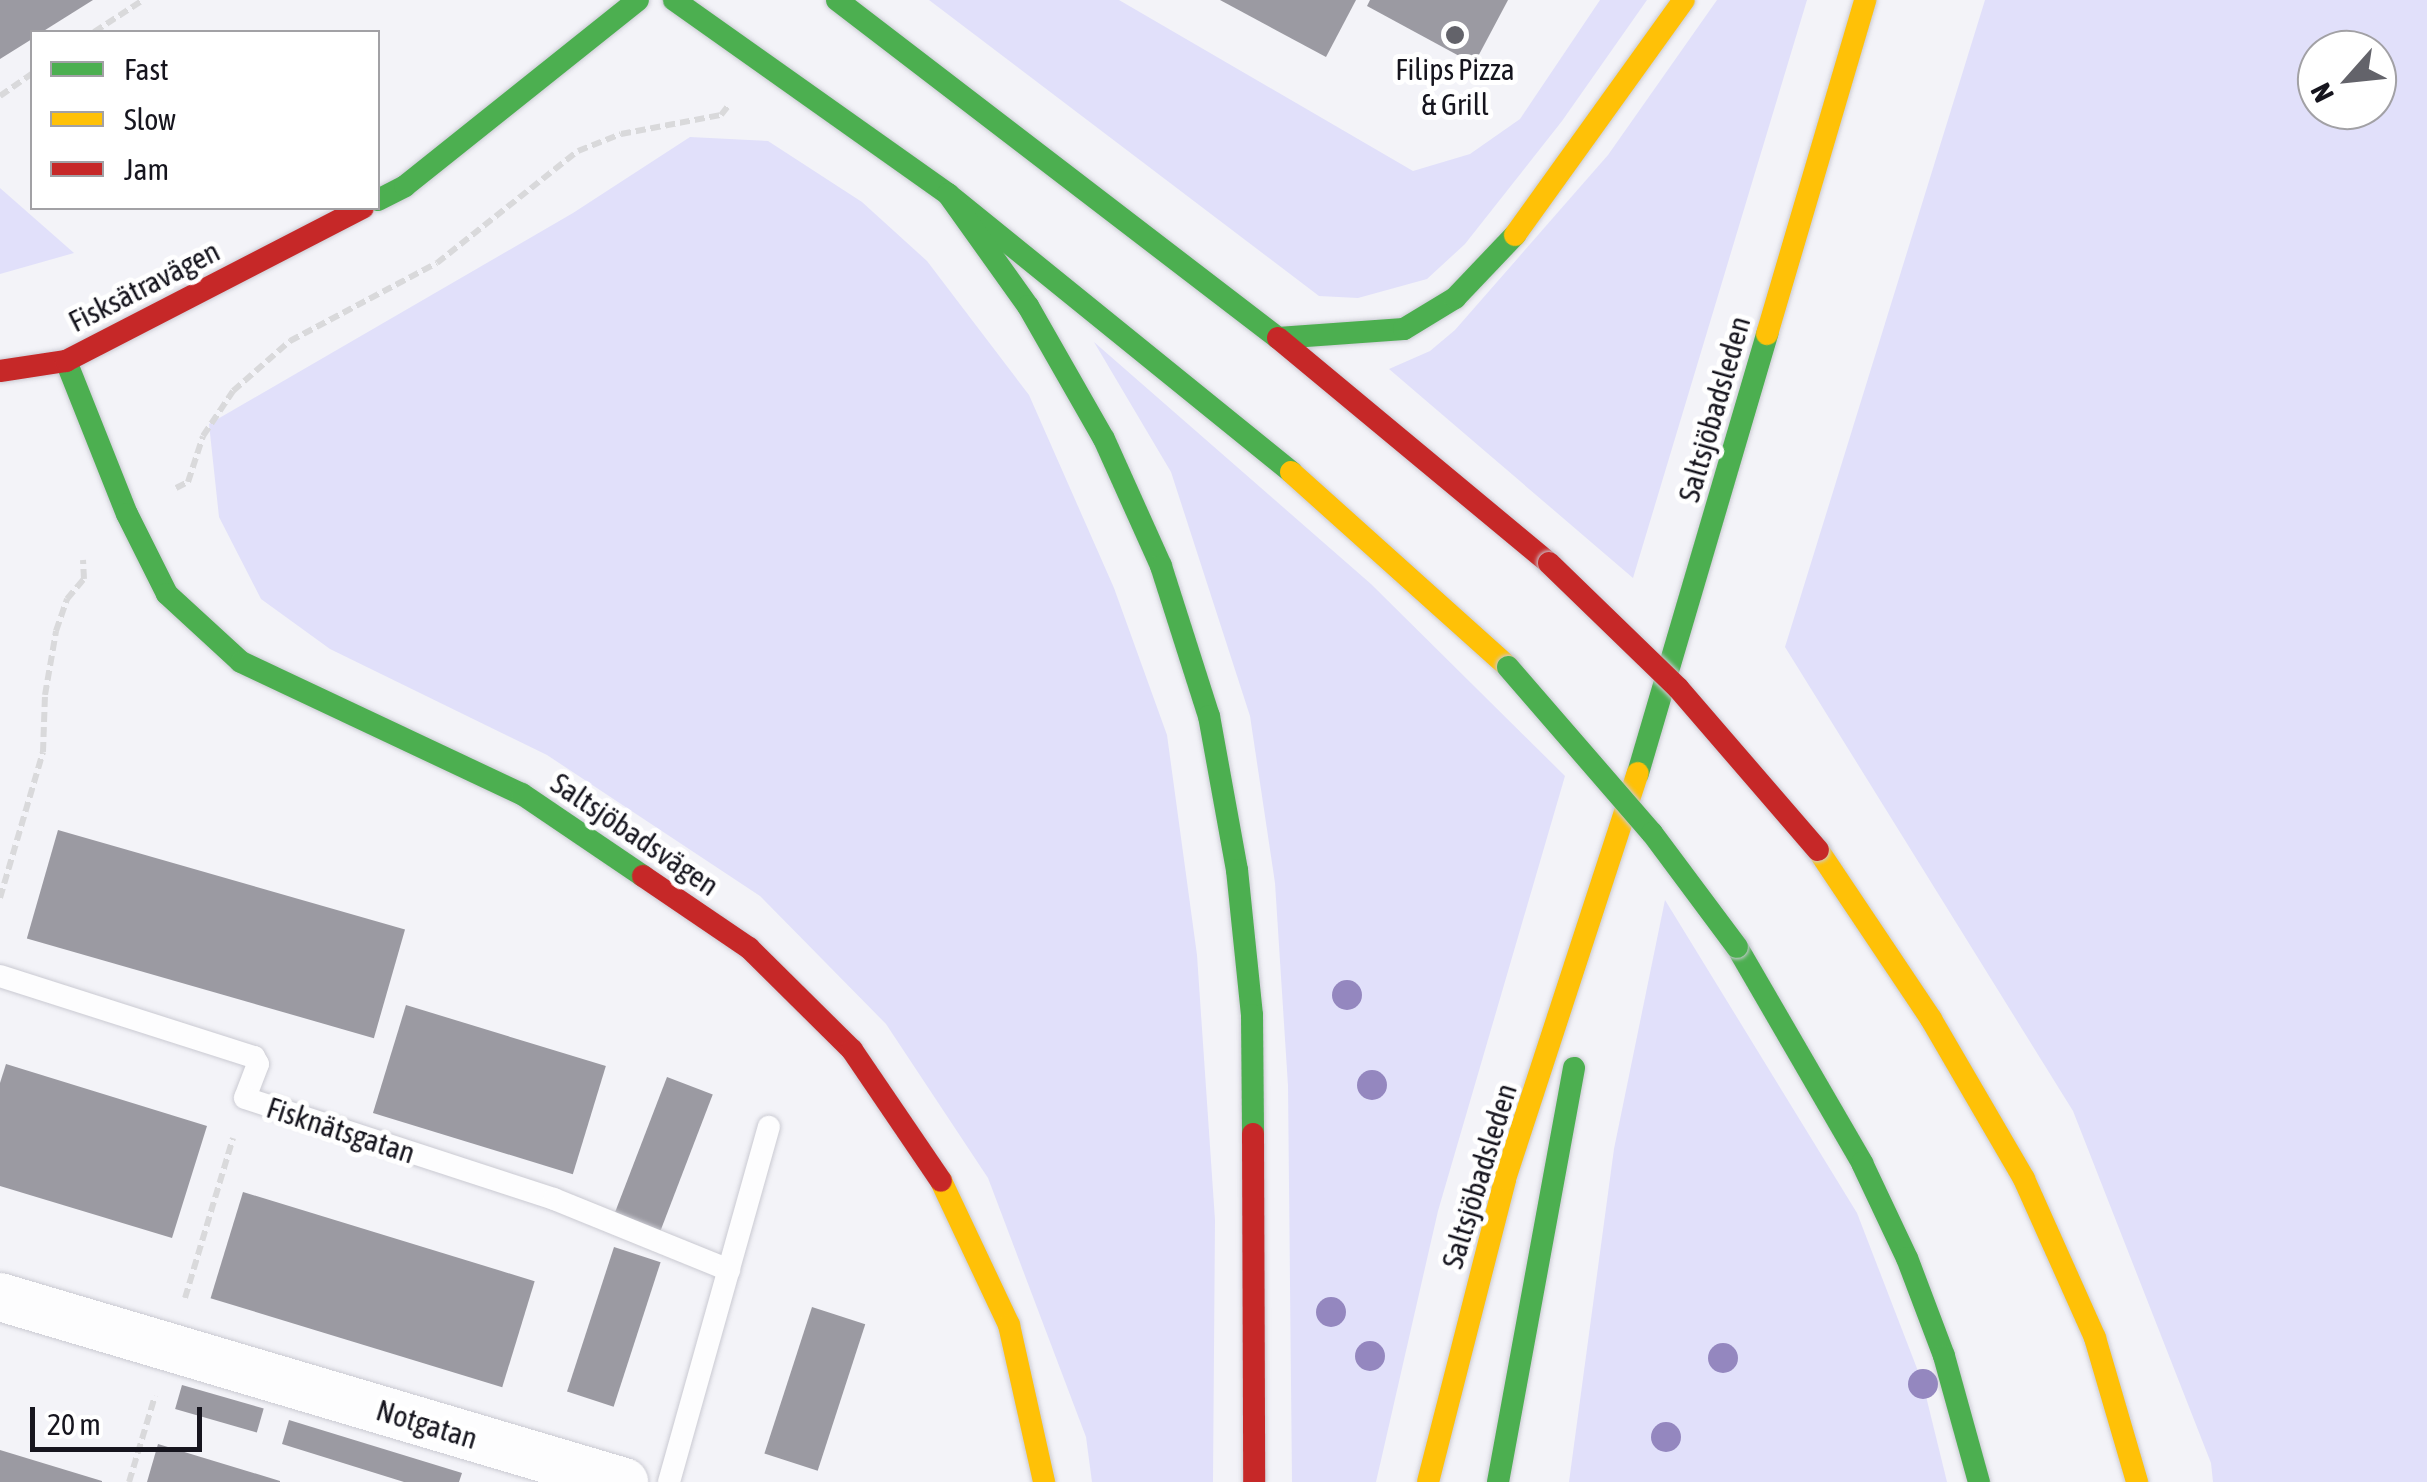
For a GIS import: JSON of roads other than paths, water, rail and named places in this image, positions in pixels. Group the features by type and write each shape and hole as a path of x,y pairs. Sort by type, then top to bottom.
{"main road":[{"path":"380,199 405,186 638,0"},
{"path":"674,0 762,66 948,194 1311,488 1508,667 1652,833 1737,947 1862,1162 1907,1258 1944,1356 1979,1482"},
{"path":"837,0 1278,338 1549,563 1678,688 1818,850 1921,1004 2024,1179 2095,1338 2137,1482"},
{"path":"1278,338 1404,329 1455,298 1512,238 1563,173 1684,0"},
{"name":"Saltsjöbadsleden","path":"1428,1482 1506,1179 1620,834 1865,0"},
{"path":"948,194 1028,306 1104,438 1161,566 1209,716 1237,870 1252,1015 1254,1482"},
{"name":"Fisksätravägen","path":"0,371 66,361 359,210"},
{"name":"Saltsjöbadsvägen","path":"66,361 127,514 167,594 241,662 522,794 749,948 852,1050 945,1188 1009,1325 1044,1482"},
{"name":"Saltsjöbadsleden","path":"1498,1482 1620,834"}],"street":[{"name":"Notgatan","path":"0,1297 624,1482"}],"lane":[{"name":"Fisknätsgatan","path":"0,976 254,1057 258,1064 245,1098 554,1198 728,1270"},
{"path":"669,1482 769,1127"}],"place":[{"name":"Filips Pizza & Grill","path":"1455,35"}]}
